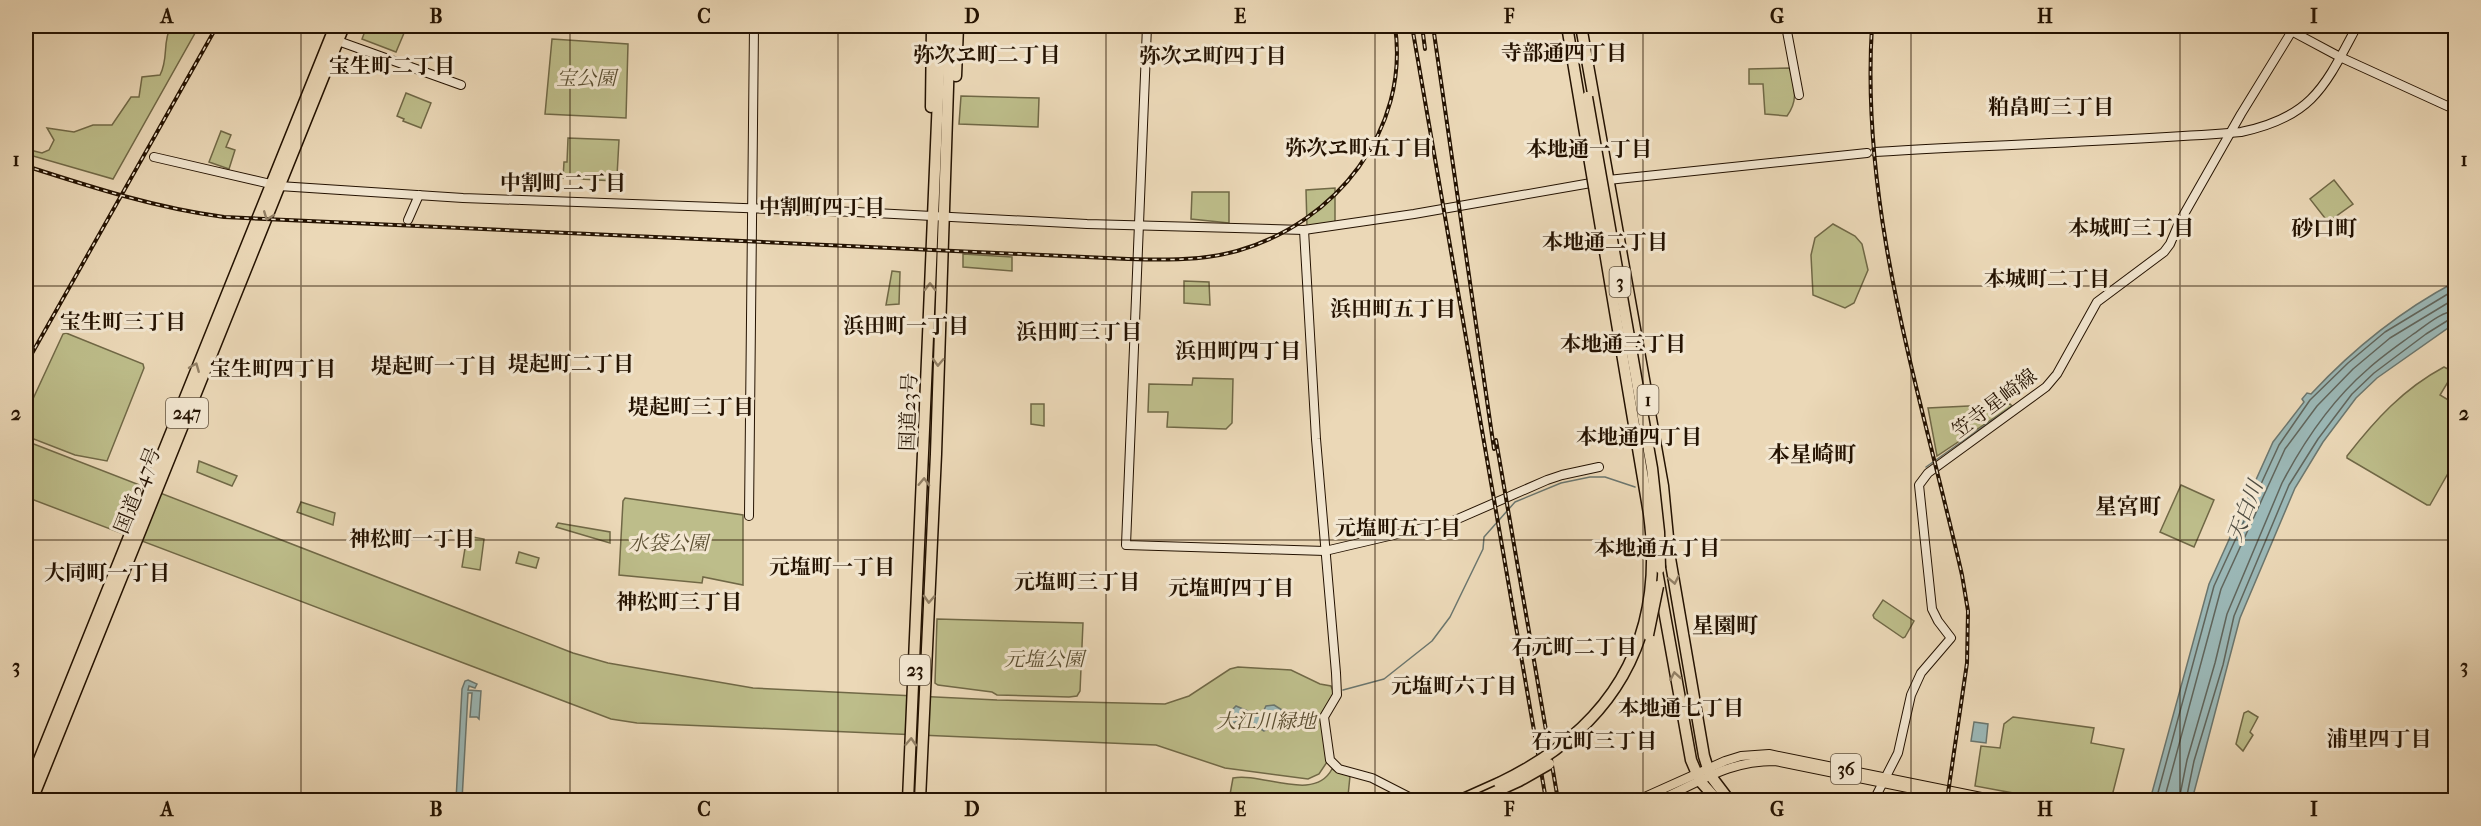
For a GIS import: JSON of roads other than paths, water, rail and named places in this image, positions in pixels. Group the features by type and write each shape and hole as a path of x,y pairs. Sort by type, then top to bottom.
{"highway":[{"name":"国道247号","path":"32,801 335,26"},
{"name":"国道247号","path":"26,792 274,186 344,26"},
{"path":"932,26 931,145 940,156 951,153 957,26"},
{"name":"国道23号","path":"941,26 943,94"},
{"name":"国道23号","path":"920,801 932,216 940,156 950,26"},
{"name":"1","path":"1565,26 1684,732 1691,760 1729,801"},
{"name":"3","path":"1461,801 1517,774 1565,744 1596,715 1621,679 1639,641 1652,582 1652,531 1565,26"},
{"name":"3","path":"1477,801 1520,781 1553,761 1598,722 1619,695 1632,673 1648,635 1656,600 1660,547 1655,490 1574,26"},
{"name":"1","path":"1581,26 1663,486 1670,558 1704,775 1717,801"},
{"path":"1587,97 1588,128 1631,374 1645,384"},
{"name":"国道23号","path":"908,801 927,540 944,217 940,156"}],"main road":[{"name":"36","path":"1638,801 1732,765 1753,761 1775,761 1996,801"},
{"name":"36","path":"1659,801 1704,775"},
{"name":"36","path":"1884,780 1968,801"}],"street":[{"path":"749,516 754,26"},
{"path":"1147,26 1126,545 1324,551 1453,521 1562,474 1599,467"},
{"path":"1786,26 1798,95"},
{"path":"2282,26 2340,57 2456,110"},
{"path":"154,157 274,186 419,195 1138,226 1304,230 1414,214 1608,180 1871,153 2230,133 2276,123 2300,110 2323,85 2357,26"},
{"name":"笠寺星崎線","path":"1874,801 1898,753 1911,695 1921,673 1951,638 1932,609 1919,484 1928,473 2046,387 2062,366 2097,302 2164,252 2230,133 2292,31"},
{"path":"338,41 461,84"},
{"path":"408,220 419,195"},
{"path":"1304,230 1324,551 1336,673 1337,695 1324,717 1330,760 1339,769 1372,778 1415,801"}],"water":[{"name":"天白川","path":"2455,282 2455,323 2377,378 2356,398 2323,442 2295,488 2240,618 2192,800 2150,800 2209,584 2273,442 2304,402 2302,399 2307,393 2311,394 2344,361 2378,332 2415,305"},
{"path":"465,681 477,684 475,688 469,686 468,690 481,691 479,719 470,717 472,693 468,693 462,800 456,800 462,689"},
{"path":"1274,705 1287,713 1284,722 1264,731 1245,720 1232,724 1229,721 1231,711 1236,706 1257,715 1262,714 1266,706"},
{"path":"1974,722 1988,724 1986,743 1971,741"}],"waterway":[{"path":"1926,467 2012,406"},
{"path":"1343,690 1384,679 1432,641 1450,617 1483,549 1484,537 1515,502 1561,483 1590,477 1605,477 1635,487"}],"railway":[{"path":"26,364 217,26"},
{"path":"26,166 149,202 224,217 1128,259 1196,258 1237,251 1273,238 1306,219 1334,195 1359,167 1378,136 1391,101 1397,64 1395,26"},
{"path":"1412,26 1546,800"},
{"path":"1422,26 1425,49"},
{"path":"1433,26 1494,449"},
{"path":"1872,26 1871,96 1875,165 1884,234 1912,371 1962,575 1968,611 1967,663 1947,800"},
{"path":"1496,440 1558,800"}],"district":[{"name":"寺部通四丁目","path":"1564,53"},
{"name":"弥次ヱ町二丁目","path":"987,55"},
{"name":"弥次ヱ町四丁目","path":"1213,56"},
{"name":"宝生町二丁目","path":"392,66"},
{"name":"粕畠町三丁目","path":"2051,107"},
{"name":"弥次ヱ町五丁目","path":"1359,148"},
{"name":"本地通一丁目","path":"1589,149"},
{"name":"中割町二丁目","path":"563,183"},
{"name":"中割町四丁目","path":"822,207"},
{"name":"本城町三丁目","path":"2131,228"},
{"name":"砂口町","path":"2324,228"},
{"name":"本地通二丁目","path":"1605,242"},
{"name":"本城町二丁目","path":"2047,279"},
{"name":"浜田町五丁目","path":"1393,309"},
{"name":"宝生町三丁目","path":"123,322"},
{"name":"浜田町一丁目","path":"906,326"},
{"name":"浜田町三丁目","path":"1079,332"},
{"name":"本地通三丁目","path":"1623,344"},
{"name":"浜田町四丁目","path":"1238,351"},
{"name":"堤起町二丁目","path":"571,364"},
{"name":"堤起町一丁目","path":"434,366"},
{"name":"宝生町四丁目","path":"273,369"},
{"name":"堤起町三丁目","path":"691,407"},
{"name":"本地通四丁目","path":"1639,437"},
{"name":"本星崎町","path":"1812,454"},
{"name":"星宮町","path":"2128,506"},
{"name":"元塩町五丁目","path":"1398,528"},
{"name":"神松町一丁目","path":"412,539"},
{"name":"本地通五丁目","path":"1657,548"},
{"name":"元塩町一丁目","path":"832,567"},
{"name":"大同町一丁目","path":"107,573"},
{"name":"元塩町三丁目","path":"1077,582"},
{"name":"元塩町四丁目","path":"1231,588"},
{"name":"神松町三丁目","path":"679,602"},
{"name":"星園町","path":"1725,625"},
{"name":"石元町二丁目","path":"1574,647"},
{"name":"元塩町六丁目","path":"1454,686"},
{"name":"本地通七丁目","path":"1681,708"},
{"name":"浦里四丁目","path":"2379,739"},
{"name":"石元町三丁目","path":"1594,741"}],"park label":[{"name":"宝公園","path":"586,78"},
{"name":"水袋公園","path":"668,543"},
{"name":"元塩公園","path":"1044,659"},
{"name":"大江川緑地","path":"1266,721"}]}
